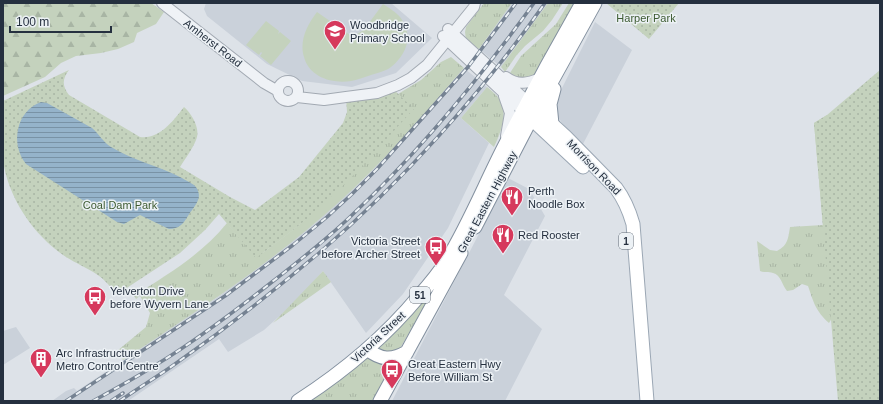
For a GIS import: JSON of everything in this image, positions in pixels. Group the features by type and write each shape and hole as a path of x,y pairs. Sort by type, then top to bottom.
{"main road":[{"name":"Great Eastern Highway","path":"380,401 407,352 530,110 541,78 582,3"},
{"name":"Great Eastern Highway","path":"530,110 555,75 595,3"},
{"path":"552,124 550,104 556,83 555,75"},
{"name":"Morrison Road","path":"530,110 552,124 616,188 623,197 628,208 633,224 648,401"},
{"name":"Morrison Road","path":"530,110 617,202 622,213 625,221 640,401"},
{"name":"Victoria Street","path":"298,401 331,378 367,349 387,331 427,286 447,260 503,149 530,110"},
{"path":"367,349 375,356 391,358 398,357 407,352"}],"street":[{"name":"Amherst Road","path":"162,3 264,83 280,87"},
{"path":"431,60 448,35 473,4"},
{"path":"469,54 462,33 465,21 473,4"},
{"path":"356,96 385,85 407,73 448,35"},
{"name":"Morrison Road","path":"448,35 469,54 499,76 530,110"},
{"path":"297,92 290,101 284,101 280,97 280,87 291,82 297,92 324,100 377,93 398,86 416,74 442,51 449,49 469,54"},
{"name":"Morrison Road","path":"469,54 503,92 530,110"},
{"path":"499,76 504,76 514,82 521,83 527,83 541,78"},
{"path":"503,92 510,113 503,149"}],"shaded area":[{"name":"Woodbridge Primary School","path":"206,3 391,3 432,38 396,73 352,87 302,81 267,64 207,16 204,9"},
{"path":"512,3 548,3 501,67 479,49"},
{"path":"595,22 632,50 583,144 562,123 558,117 557,110 559,94"},
{"path":"464,68 487,87 461,118 489,143 448,228 403,294 366,333 323,271 294,303 264,330 228,352 219,339 128,401 52,401 66,391 74,388 77,391 222,294 314,224 365,178 392,150"},
{"path":"508,178 529,189 545,216 504,295 542,329 505,401 392,401"},
{"path":"16,327 30,348 3,365 3,331"}],"green space":[{"path":"3,3 151,3 164,12 156,24 137,33 134,42 118,49 76,56 61,63 45,77 3,96"},
{"path":"484,3 512,3 479,49 466,40 465,32 466,27"},
{"path":"548,3 563,3 543,31 525,46 505,72 501,67"},
{"path":"569,3 578,3 538,74 529,81 508,76 521,56 556,24"},
{"name":"Harper Park","path":"606,3 679,3 649,39"},
{"path":"383,4 400,17 407,31 407,44 397,62 384,71 344,82 322,78 311,70 304,57 303,39 310,22 317,12 350,35 357,34 362,31"},
{"path":"266,21 279,31 278,34 280,32 291,41 271,65 260,56 262,53 261,52 259,55 246,45"},
{"path":"451,57 464,68 403,137 338,203 287,246 234,286 123,360 117,351 146,327 150,313 140,296 136,299 134,296 172,272 195,254 227,223 256,257 269,248 299,225 334,194 413,109 398,94 421,80 441,62"},
{"name":"Coal Dam Park","path":"69,70 64,79 64,86 69,95 140,137 147,137 160,132 176,118 184,107 195,122 197,127 197,136 193,147 180,167 255,210 299,177 343,123 347,112 346,97 392,88 414,109 335,194 307,219 256,258 219,214 205,230 180,253 116,295 111,287 100,276 66,257 43,238 33,227 24,215 10,188 3,160 3,101"},
{"path":"880,70 880,401 838,401 814,123 827,115"},
{"path":"487,87 501,102 504,114 499,135 494,147 461,118"},
{"path":"827,115 880,401 834,315 829,323 824,318 816,306 808,286 802,284 793,290 787,291 776,274 760,271 757,241 770,250 777,251 787,241 790,227 823,225 814,123"},
{"path":"323,271 331,282 273,323"},
{"path":"427,295 432,298 399,350 383,356 375,347"},
{"path":"369,353 396,359 377,401 304,401"}],"water":[{"path":"41,102 47,103 92,128 108,145 120,152 182,178 194,185 198,191 199,198 180,226 169,229 140,215 124,224 117,222 26,164 18,147 18,129 21,120 26,113 33,106"}],"railway":[{"path":"66,401 225,296 293,245 327,217 377,169 468,67 516,3"},
{"path":"93,401 174,354 244,304 342,225 376,192 424,141 470,87 534,3"},
{"path":"120,401 175,364 248,310 302,268 350,226 440,135 468,103 521,37 545,3"},
{"path":"111,401 123,393"}],"place":[{"name":"Woodbridge Primary School","path":"335,50"},
{"name":"Perth Noodle Box","path":"512,216"},
{"name":"Red Rooster","path":"503,254"},
{"name":"Victoria Street before Archer Street","path":"436,266"},
{"name":"Yelverton Drive before Wyvern Lane","path":"95,316"},
{"name":"Arc Infrastructure Metro Control Centre","path":"41,378"},
{"name":"Great Eastern Hwy Before William St","path":"392,390"}]}
